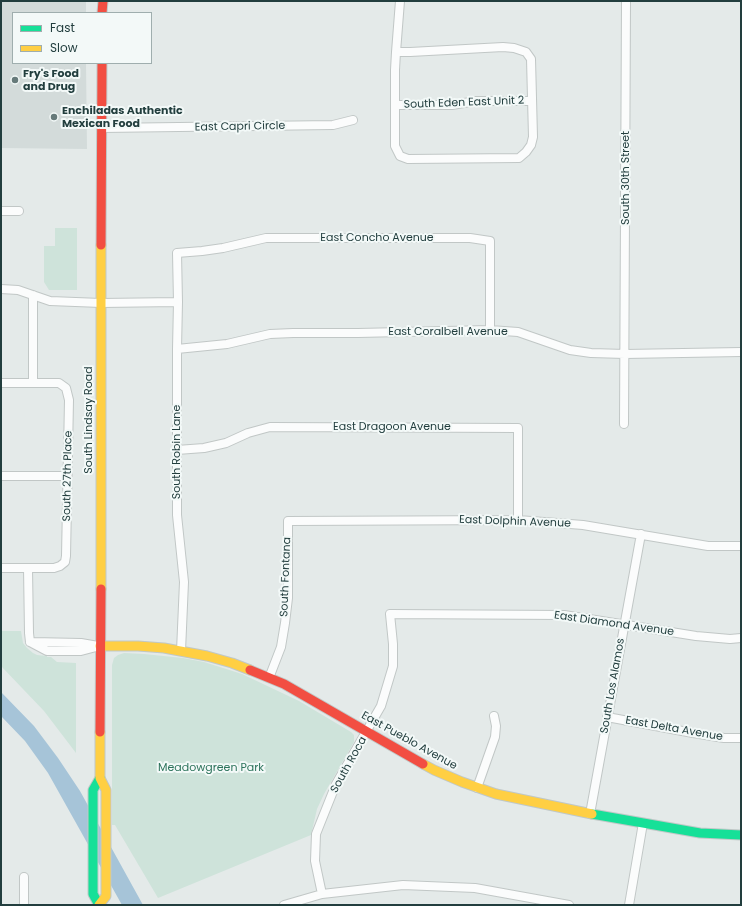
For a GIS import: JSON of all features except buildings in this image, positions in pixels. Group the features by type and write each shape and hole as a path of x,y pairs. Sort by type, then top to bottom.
{"main road":[{"path":"102,1 102,12"},
{"name":"South Lindsay Road","path":"100,778 93,790 93,894 99,905 106,896 106,790 100,778 102,64"},
{"name":"East Pueblo Avenue","path":"100,646 138,646 181,651 232,663 269,678 318,703 434,770 477,788 496,794 590,814 700,833 741,835"}],"street":[{"name":"South Eden East Unit 2","path":"396,52 503,47 514,48 526,52 532,59 533,137 531,145 526,152 519,158 408,159 400,156 395,146 395,105 396,52 400,1"},
{"name":"South 30th Street","path":"624,424 626,1"},
{"name":"South Eden East Unit 2","path":"395,105 452,105 476,101 532,101"},
{"name":"East Capri Circle","path":"102,128 333,125 353,120"},
{"path":"1,212 19,212"},
{"name":"East Concho Avenue","path":"177,253 223,248 266,238 470,238 490,241 490,330"},
{"name":"South Robin Lane","path":"177,253 177,515 184,582 181,651"},
{"path":"1,289 18,290 50,301 101,303 178,302"},
{"path":"1,383 33,384 33,295"},
{"name":"East Coralbell Avenue","path":"177,349 227,344 270,334 490,330 518,332 570,350 591,353 625,354 741,352"},
{"name":"South 27th Place","path":"28,568 54,568 63,564 66,556 69,400 66,388 59,384 33,384"},
{"name":"East Dragoon Avenue","path":"177,450 204,448 226,444 248,432 270,427 518,428 518,520"},
{"path":"1,476 67,476"},
{"name":"East Dolphin Avenue","path":"288,521 518,520 583,525 708,546 741,546"},
{"name":"South Fontana","path":"269,678 281,646 285,624 288,598 288,521"},
{"name":"South Los Alamos","path":"590,814 641,534"},
{"path":"1,568 28,568"},
{"name":"East Pueblo Avenue","path":"28,568 30,642 47,651 81,651 100,646"},
{"name":"East Diamond Avenue","path":"390,614 564,615 696,636 730,639 741,638"},
{"name":"South Roca","path":"322,894 315,860 316,834 336,784 381,706 393,666 393,644 390,614"},
{"path":"477,788 495,737 496,726 494,716"},
{"name":"East Delta Avenue","path":"607,718 708,735 741,738"},
{"path":"629,905 643,823"},
{"path":"24,877 24,905"},
{"path":"284,905 322,894 402,885 475,888 569,905"}],"shaded area":[{"path":"1,1 86,1 86,12 12,12 12,64 86,64 87,149 1,148"}],"green space":[{"path":"55,228 77,228 77,290 49,290 44,282 44,246 55,246"},
{"path":"1,631 21,631 23,643 37,655 51,657 57,662 76,663 76,753 44,711 1,666"},
{"name":"Meadowgreen Park","path":"124,653 183,658 204,662 242,674 299,701 351,732 354,735 354,742 317,809 311,835 158,898 115,825 112,825 112,665 114,658"}],"water":[{"path":"1,692 34,726 80,791 143,905 122,905 48,773 25,741 1,716"}],"traffic: fast":[{"path":"99,905 93,894 93,790 100,778"},
{"path":"592,814 700,833 741,835"}],"traffic: slow":[{"path":"101,245 101,589"},
{"path":"100,646 164,648 207,656 250,670"},
{"path":"99,905 106,896 106,790 100,778 100,732"},
{"path":"423,764 462,782 496,794 592,814"}],"traffic: jam":[{"path":"102,12 103,1"},
{"path":"101,245 102,64"},
{"path":"100,732 101,589"},
{"path":"250,670 284,684 423,764"}],"place":[{"name":"Fry's Food and Drug","path":"15,80"},
{"name":"Enchiladas Authentic Mexican Food","path":"54,117"}]}
